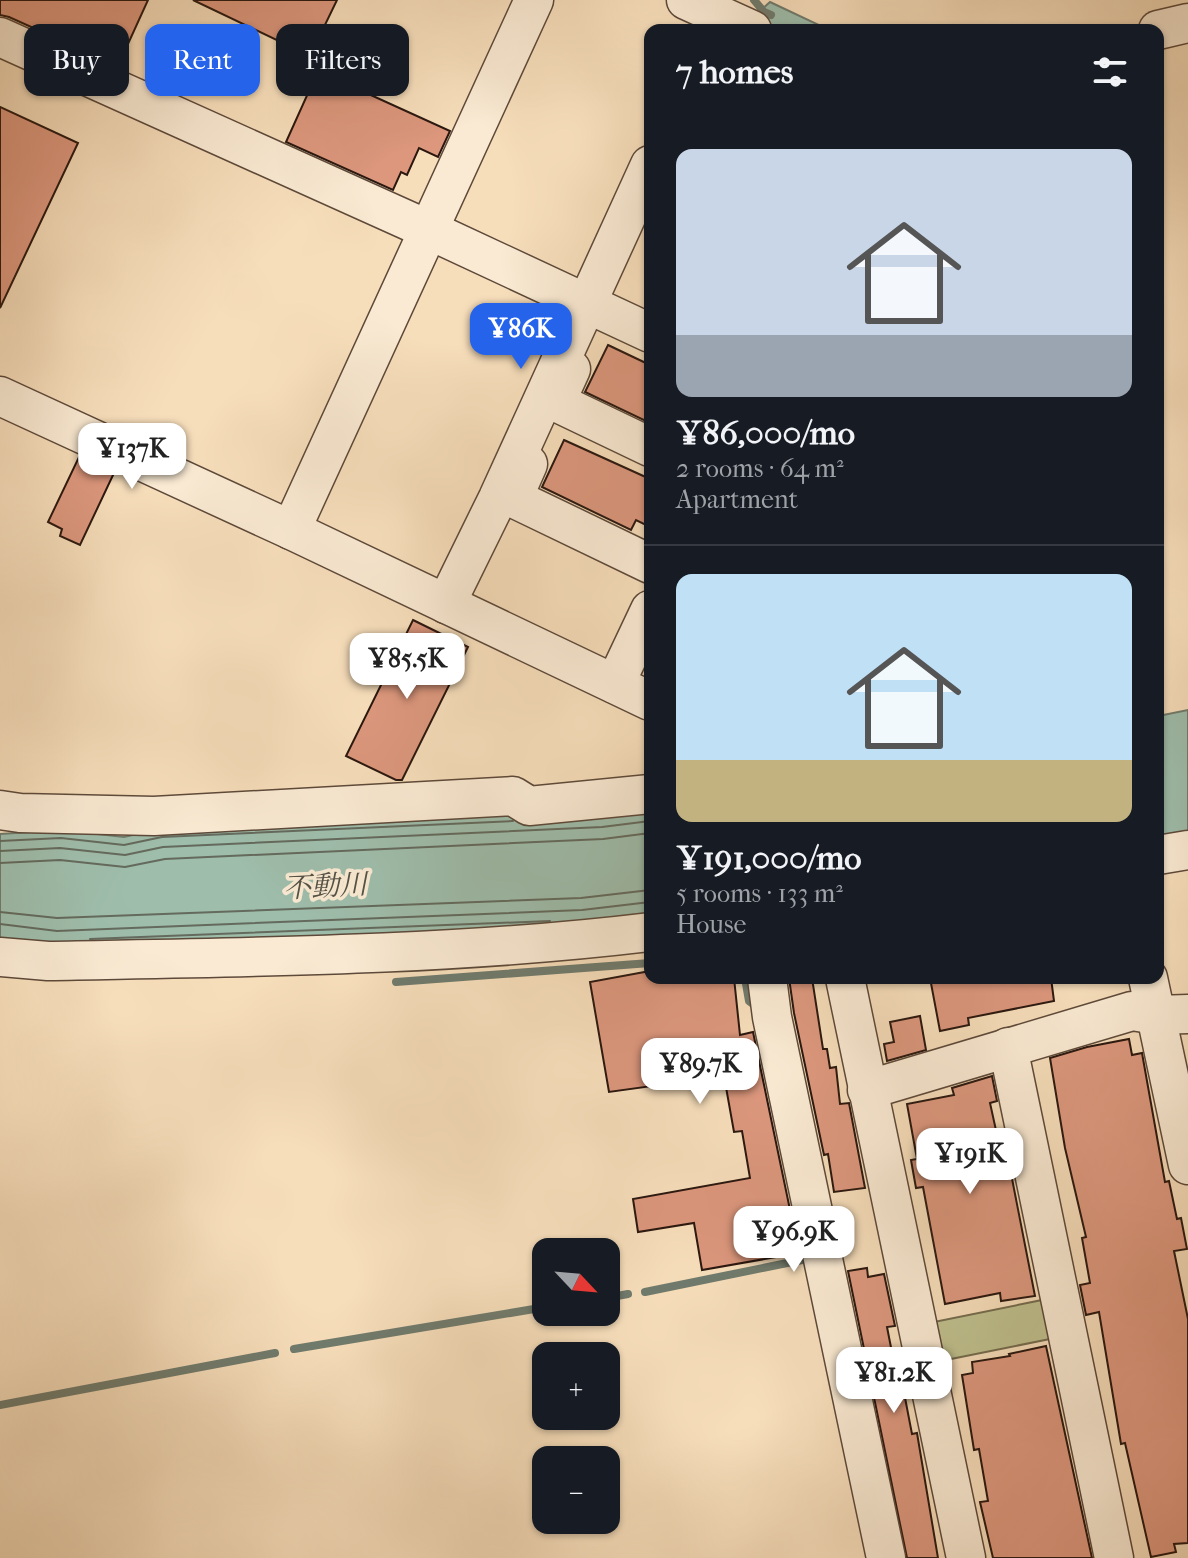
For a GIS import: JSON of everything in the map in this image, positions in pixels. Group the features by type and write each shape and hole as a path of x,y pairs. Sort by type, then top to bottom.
{"street":[{"path":"291,530 534,0"},
{"path":"686,0 739,24"},
{"path":"1164,29 1188,23"},
{"path":"0,37 644,330"},
{"path":"644,180 556,402 513,498 644,561"},
{"path":"446,604 592,306"},
{"path":"0,396 644,698"},
{"path":"556,402 644,444"},
{"path":"615,684 644,623"},
{"path":"0,810 154,816 513,796 529,806 644,795"},
{"path":"1164,854 1188,850"},
{"path":"0,957 48,961 398,952 644,933"},
{"path":"768,984 772,1017 886,1558"},
{"path":"846,984 966,1558"},
{"path":"1152,984 1173,1014 1188,1165"},
{"path":"867,1090 1132,1011 1173,1014"},
{"path":"1008,1047 1114,1558"}],"green space":[{"path":"1047,1299 1055,1338 936,1362 929,1323"}],"water":[{"path":"770,2 817,24 766,24 752,18"},
{"path":"1188,710 1188,834 1164,839 1164,715"},
{"name":"不動川","path":"644,803 644,920 584,928 56,949 0,942 0,834 62,830 124,837 160,829"}],"building":[{"path":"0,0 148,0 129,42 129,24 25,24 0,15"},
{"path":"193,0 337,0 325,24 276,24 276,40 260,32 260,24 243,24"},
{"path":"307,96 373,96 450,131 438,157 419,148 407,175 401,172 393,190 286,142"},
{"path":"0,107 78,143 0,308"},
{"path":"608,345 644,362 644,420 585,392"},
{"path":"564,440 644,476 644,524 636,520 631,530 542,487"},
{"path":"79,457 114,473 80,545 60,536 62,529 48,522"},
{"path":"413,620 468,647 402,780 396,780 346,756"},
{"path":"644,972 644,984 735,984 740,1035 753,1032 799,1253 702,1270 694,1223 638,1232 633,1199 750,1178 742,1131 734,1132 724,1076 609,1092 590,982"},
{"path":"790,984 813,984 823,1049 827,1049 830,1068 836,1067 840,1104 849,1103 865,1188 834,1192 828,1154 824,1155"},
{"path":"931,984 1052,984 1054,1001 968,1018 969,1025 940,1031"},
{"path":"920,1016 926,1050 887,1061 884,1044 894,1042 890,1022"},
{"path":"1129,1039 1132,1055 1142,1053 1165,1182 1169,1181 1187,1249 1174,1251 1188,1319 1188,1543 1174,1544 1176,1552 1151,1557 1125,1443 1121,1444 1099,1312 1086,1315 1080,1285 1090,1283 1082,1238 1086,1237 1065,1148 1050,1058"},
{"path":"992,1076 997,1101 990,1103 999,1144 1005,1143 1035,1296 1001,1301 1000,1293 945,1304 923,1187 916,1188 911,1160 917,1159 907,1104 954,1095 952,1088"},
{"path":"867,1268 868,1277 884,1274 895,1326 887,1327 912,1434 917,1433 938,1558 907,1558 848,1271"},
{"path":"1046,1346 1092,1558 993,1558 980,1502 988,1501 979,1449 974,1450 962,1375 973,1373 972,1362"}],"waterway":[{"path":"754,0 771,15"},
{"path":"396,982 644,963"},
{"path":"746,984 749,1001 757,1007"},
{"path":"645,1292 807,1259"},
{"path":"620,1295 628,1294"},
{"path":"294,1349 532,1309"},
{"path":"0,1405 275,1353"}]}
